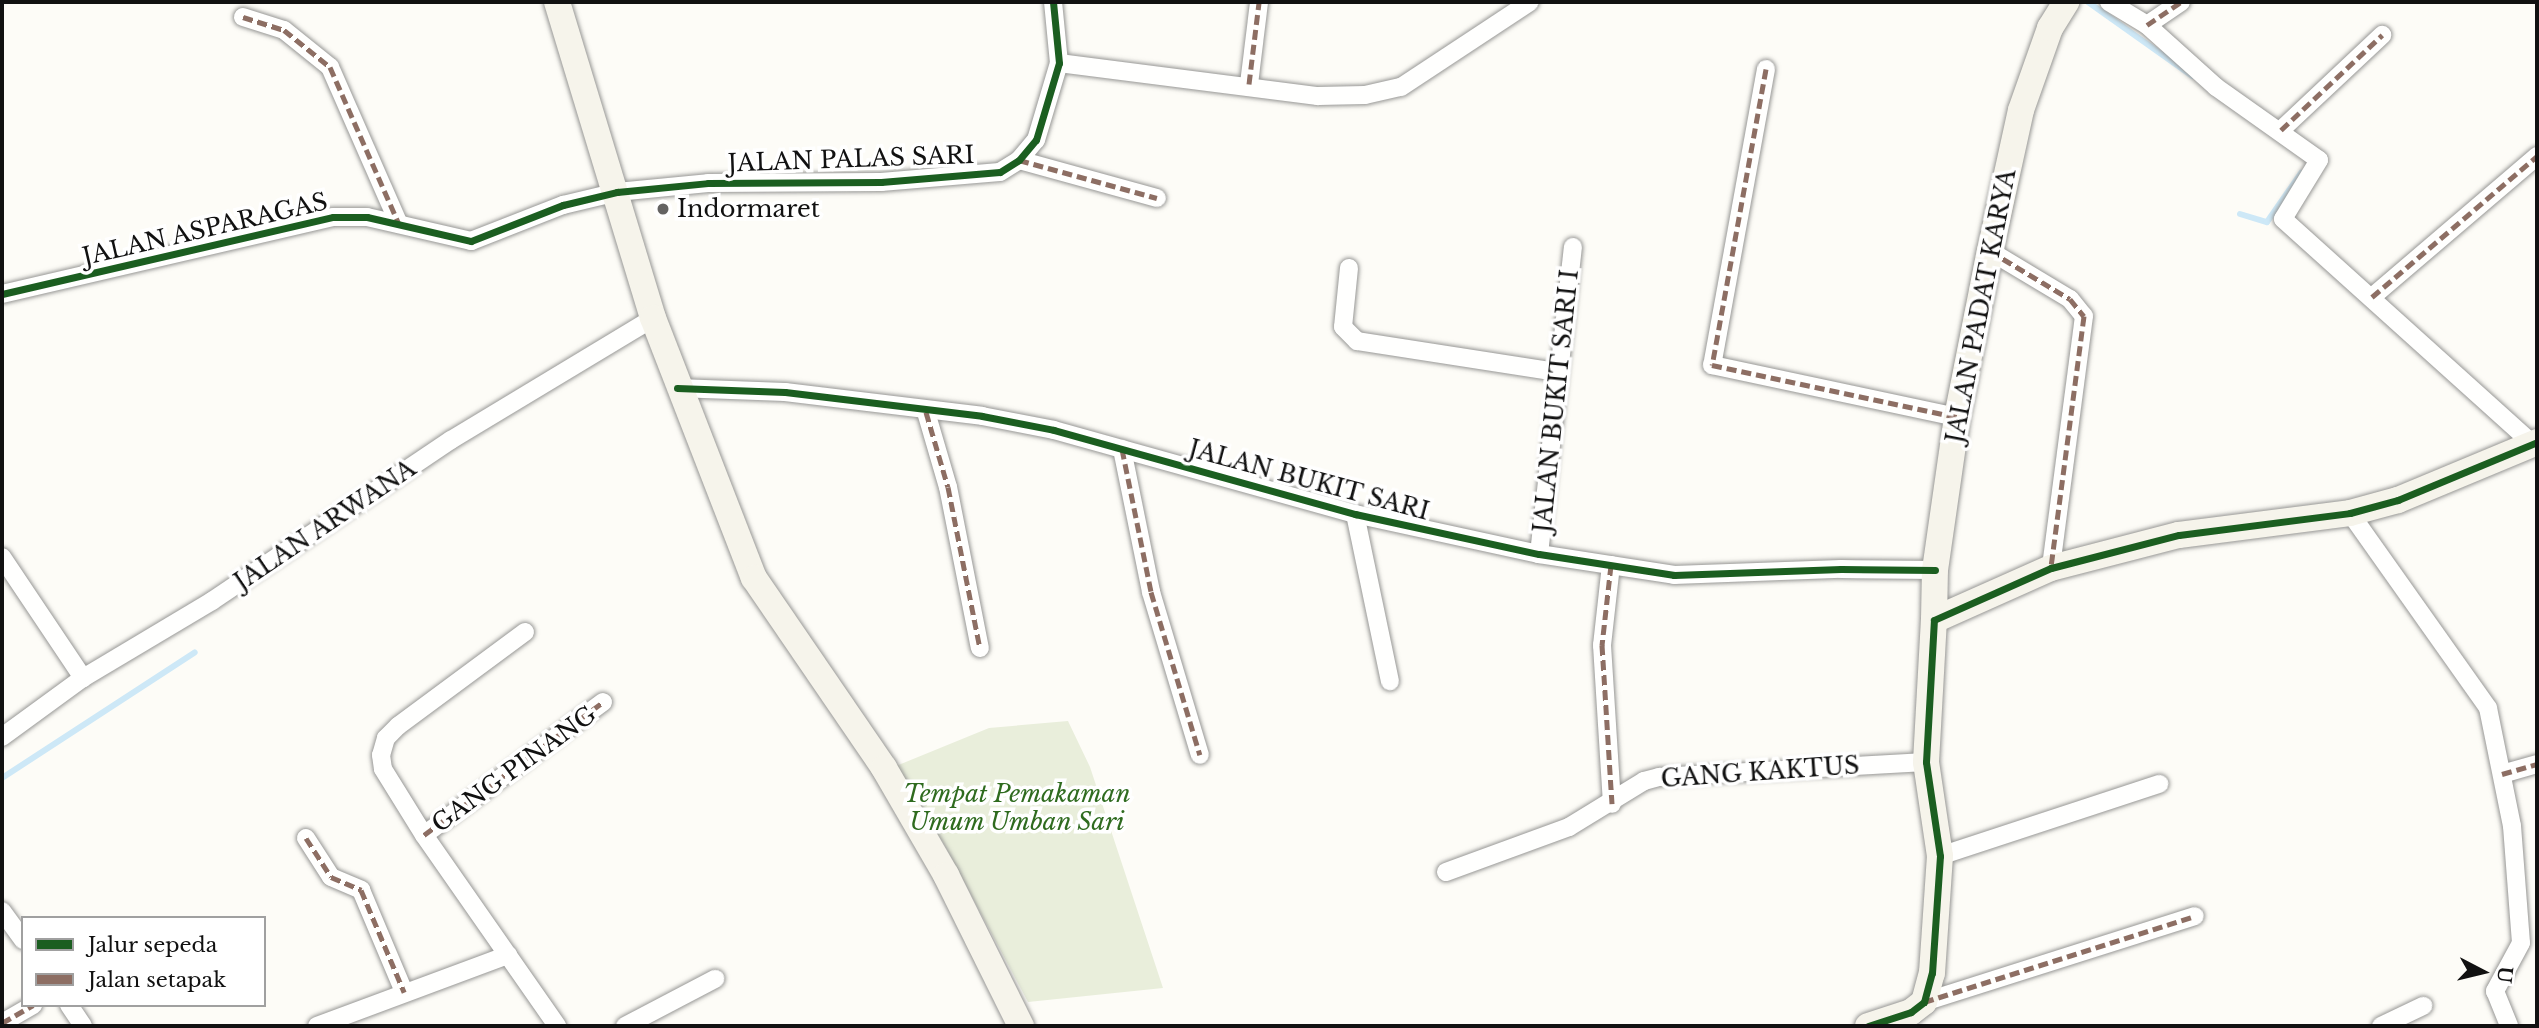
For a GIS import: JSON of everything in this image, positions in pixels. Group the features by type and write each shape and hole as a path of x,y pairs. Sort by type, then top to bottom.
{"street":[{"path":"557,2 617,192 653,318 677,388 754,578 891,780 946,875 1021,1026"},
{"path":"1053,2 1059,63 1036,140 1019,160 1157,198"},
{"path":"1249,84 1259,2"},
{"path":"1059,63 1249,84 1318,96 1365,95 1401,88 1530,2"},
{"name":"JALAN PADAT KARYA","path":"1918,1014 1932,973 1940,856 1926,762 1935,570 1957,417 2021,110 2050,28 2066,2"},
{"path":"1934,620 2052,568 2179,534 2350,513 2398,499 2535,443 2283,219 2319,160 2281,130 2216,87 2147,25 2109,2"},
{"path":"2147,25 2181,2"},
{"path":"243,17 284,30 330,67 399,224"},
{"path":"2281,130 2382,35"},
{"path":"1766,69 1712,366 1957,417"},
{"path":"2372,297 2537,156"},
{"name":"JALAN PALAS SARI","path":"617,192 708,183 907,180 1000,172 1019,160"},
{"name":"JALAN ASPARAGAS","path":"2,294 333,217 367,217 471,241 564,205 617,192"},
{"name":"JALAN BUKIT SARI I","path":"1539,554 1573,247"},
{"path":"1990,251 2070,299 2084,316 2052,568"},
{"path":"1349,268 1343,327 1357,341 1558,372"},
{"name":"JALAN ARWANA","path":"2,737 83,678 212,601 451,440 653,318"},
{"name":"JALAN BUKIT SARI","path":"677,388 785,392 926,412 982,416 1122,449 1354,514 1539,554 1674,575 1841,569 1935,570"},
{"path":"926,412 948,487 980,648"},
{"path":"1122,449 1151,592 1200,755"},
{"path":"2350,513 2488,708 2512,826 2521,943 2518,956 2495,991 2510,1026"},
{"path":"1354,514 1390,681"},
{"path":"2,557 83,678"},
{"path":"1611,565 1602,645 1612,804"},
{"path":"525,632 386,738 383,769 424,835 557,1026"},
{"name":"GANG PINANG","path":"424,835 603,702"},
{"name":"GANG KAKTUS","path":"1446,872 1569,827 1612,804 1644,781 1659,777 1926,762"},
{"path":"2502,774 2537,764"},
{"path":"1940,856 2159,784"},
{"path":"306,838 331,877 361,890 404,992"},
{"path":"2,911 21,937"},
{"path":"1868,1026 1918,1014 2195,916"},
{"path":"317,1026 508,955"},
{"path":"625,1026 715,979"},
{"path":"2381,1026 2423,1006"},
{"path":"2,1023 30,1007"},
{"path":"70,1007 83,1026"}],"green space":[{"name":"Tempat Pemakaman Umum Umban Sari","path":"1068,721 1090,767 1163,988 1028,1002 944,844 896,766 989,728"}],"waterway":[{"path":"2088,2 2192,76"},
{"path":"2240,214 2267,222 2301,173"},
{"path":"2,778 195,652"}],"marked path":[{"path":"1249,84 1259,2"},
{"path":"2147,25 2181,2"},
{"path":"243,17 284,30 330,67 399,224"},
{"path":"2281,130 2382,35"},
{"path":"1766,69 1712,365 1957,417"},
{"path":"2372,297 2537,156"},
{"path":"1019,160 1157,198"},
{"path":"1990,251 2070,299 2084,316 2051,568"},
{"path":"926,412 948,487 980,648"},
{"path":"1122,449 1151,592 1200,755"},
{"path":"1611,565 1602,645 1612,804"},
{"path":"424,835 603,702"},
{"path":"2502,774 2537,764"},
{"path":"306,838 331,877 361,890 404,992"},
{"path":"1924,1002 2195,916"},
{"path":"2,1023 30,1007"}],"cycle path":[{"path":"2,294 333,217 367,217 471,241 563,205 617,192 708,183 881,182 1000,172 1019,160 1036,140 1059,63 1053,2"},
{"path":"677,388 785,392 982,416 1054,430 1355,514 1539,554 1674,575 1841,569 1935,570"},
{"path":"1868,1026 1911,1012 1924,1002 1932,973 1940,856 1926,762 1934,620 2051,568 2179,535 2350,513 2398,500 2537,442"}],"place":[{"name":"Indormaret","path":"663,209"}]}
